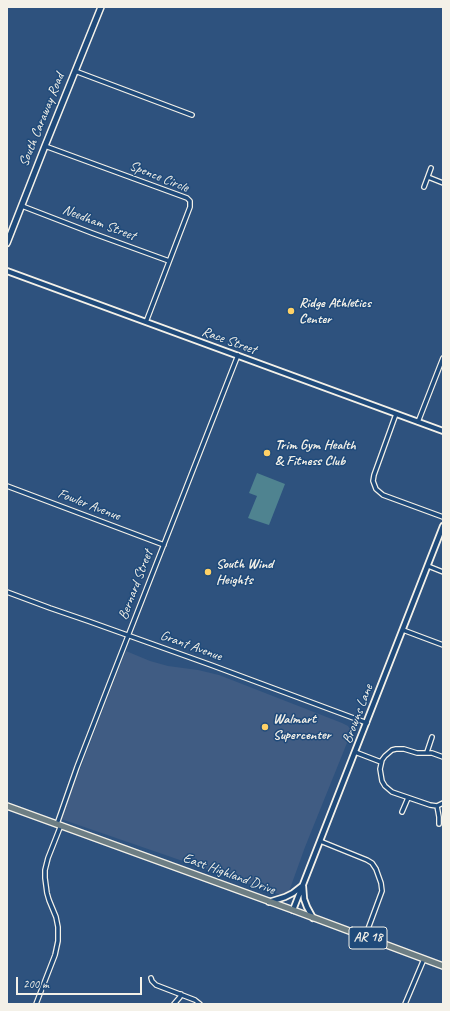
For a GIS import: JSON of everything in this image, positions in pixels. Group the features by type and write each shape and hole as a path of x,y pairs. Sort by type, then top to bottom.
{"main road":[{"name":"South Caraway Road","path":"7,243 101,7"},
{"name":"East Highland Drive","path":"7,806 443,966"}],"street":[{"path":"75,71 192,115"},
{"name":"Spence Circle","path":"45,146 189,199 190,207 146,322"},
{"path":"424,187 431,168"},
{"path":"428,177 443,182"},
{"name":"Needham Street","path":"22,206 169,261"},
{"name":"Race Street","path":"7,271 443,431"},
{"name":"Bernard Street","path":"36,1004 55,955 58,941 56,917 47,893 45,878 48,858 77,768 238,356"},
{"path":"418,422 443,358"},
{"path":"396,414 374,475 374,485 383,495 443,518"},
{"name":"Fowler Avenue","path":"7,486 164,545"},
{"name":"Browns Lane","path":"293,910 443,526"},
{"path":"428,566 443,572"},
{"name":"Grant Avenue","path":"7,592 129,635 367,723"},
{"path":"403,630 443,645"},
{"path":"427,752 432,738"},
{"path":"443,757 427,752 417,753 404,749 396,749 392,750 385,756 381,762 380,769 382,781 392,792 430,806 437,806 443,803"},
{"path":"355,752 381,762"},
{"path":"402,812 408,798"},
{"path":"437,806 439,817 438,824"},
{"path":"320,841 367,860 372,863 376,869 382,891 365,937"},
{"path":"269,902 293,893 303,885"},
{"path":"303,885 304,899 314,918"},
{"path":"405,1004 424,959"},
{"path":"151,978 156,985 195,1000 200,1004"},
{"path":"174,1004 181,994"}],"shaded area":[{"path":"126,651 150,661 168,666 198,670 219,675 342,723 350,729 351,733 305,847 287,897 61,819"}],"green space":[{"path":"257,473 285,484 269,525 248,518 257,496 249,493"}],"place":[{"name":"Ridge Athletics Center","path":"291,311"},
{"name":"Trim Gym Health & Fitness Club","path":"267,453"},
{"name":"South Wind Heights","path":"208,572"},
{"name":"Walmart Supercenter","path":"265,727"}]}
